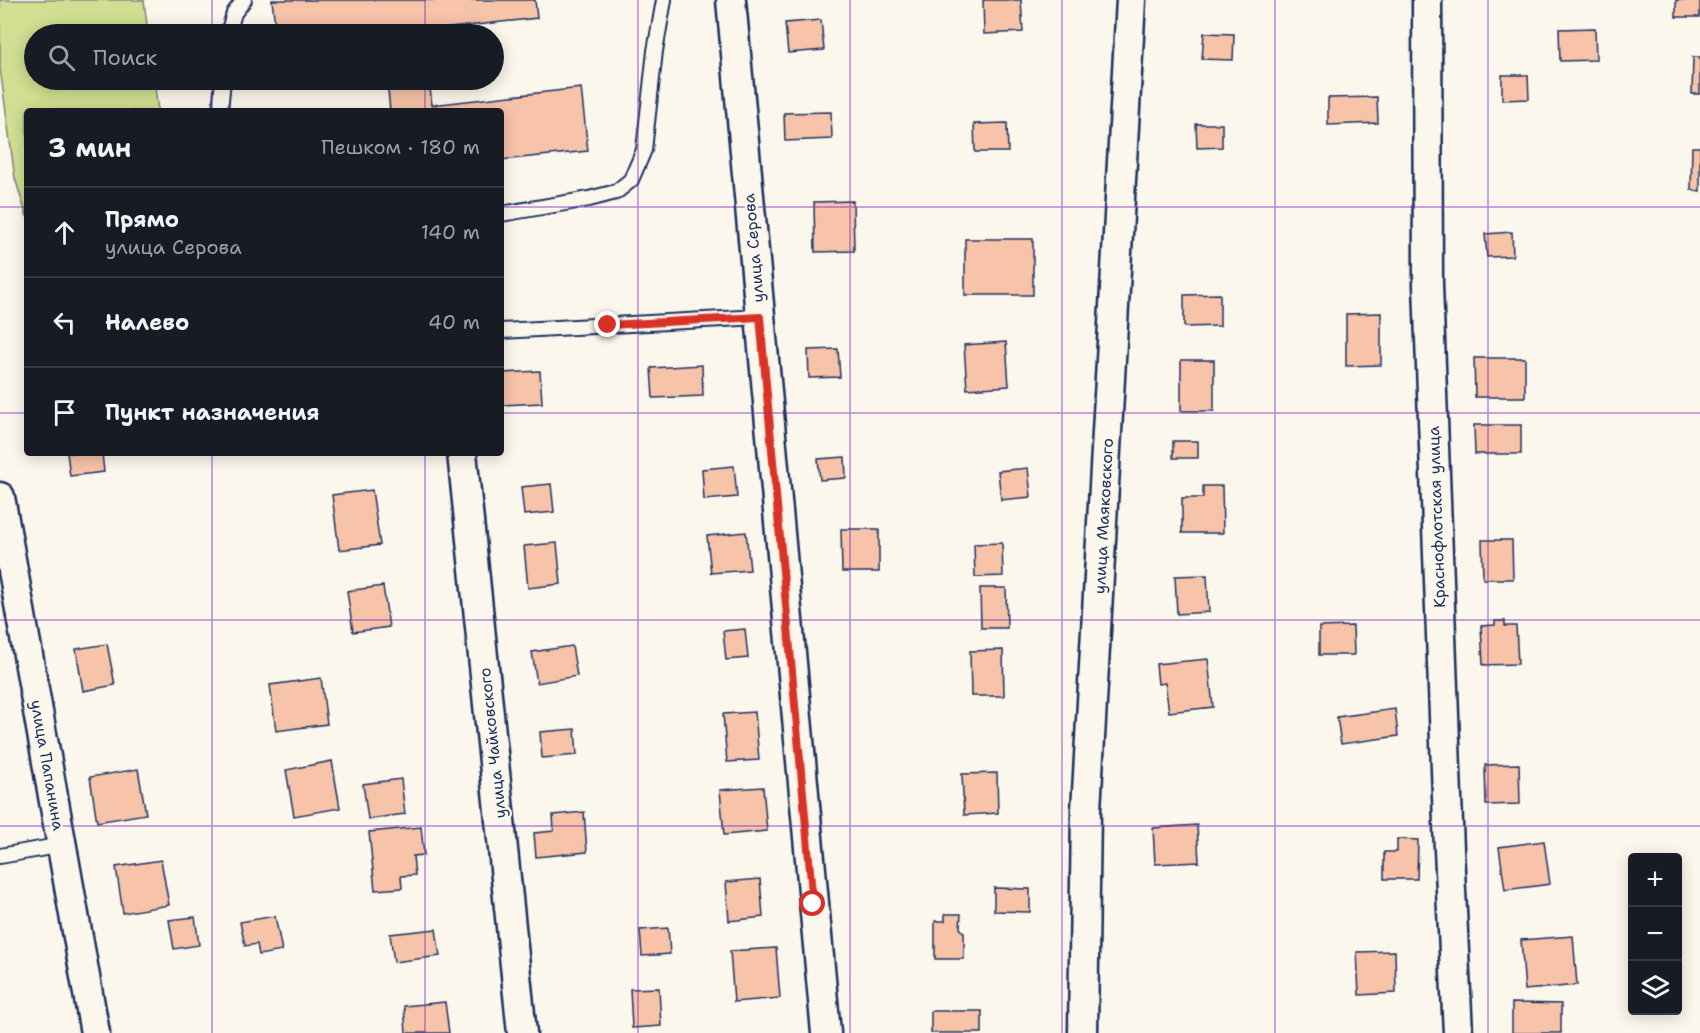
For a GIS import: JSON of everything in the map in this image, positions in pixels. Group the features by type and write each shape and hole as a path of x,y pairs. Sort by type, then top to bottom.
{"street":[{"name":"улица Серова","path":"731,0 826,1033"},
{"name":"улица Маяковского","path":"1083,1033 1086,810 1131,0"},
{"name":"Краснофлотская улица","path":"1426,0 1428,285 1458,1033"},
{"name":"улица Чайковского","path":"462,456 522,1033"},
{"name":"улица Папанина","path":"0,497 95,1033"}],"lane":[{"path":"231,24 234,13 244,0"},
{"path":"504,213 616,192 631,180 644,150 655,51 664,0"},
{"path":"220,108 222,90"},
{"path":"504,331 760,317"},
{"path":"0,856 63,845"}],"green space":[{"path":"0,0 144,0 147,24 24,24 24,90 155,90 158,108 24,108 24,207 15,178 0,68"}],"building":[{"path":"272,0 535,0 537,18 485,24 275,24"},
{"path":"983,0 1021,0 1023,32 984,34"},
{"path":"1676,0 1700,0 1700,17 1676,17"},
{"path":"821,20 824,50 788,53 785,23"},
{"path":"1595,28 1596,60 1560,61 1559,29"},
{"path":"1204,33 1234,34 1233,60 1202,59"},
{"path":"1693,57 1700,57 1700,94 1692,94"},
{"path":"1502,75 1528,75 1529,99 1502,100"},
{"path":"581,88 588,151 504,160 504,108 390,108 388,90 430,90 432,105"},
{"path":"1377,97 1378,123 1328,125 1328,98"},
{"path":"831,112 832,139 785,141 784,113"},
{"path":"1007,123 1008,152 975,152 974,124"},
{"path":"1196,124 1222,124 1222,147 1197,148"},
{"path":"1692,147 1700,147 1700,191 1691,190"},
{"path":"853,201 854,251 815,252 814,202"},
{"path":"1512,232 1513,256 1487,257 1485,234"},
{"path":"965,239 1033,239 1033,295 965,295"},
{"path":"1220,294 1220,326 1184,327 1184,295"},
{"path":"1381,313 1381,365 1346,366 1346,314"},
{"path":"1006,342 1009,386 967,389 964,345"},
{"path":"838,349 840,377 809,378 808,350"},
{"path":"1474,358 1525,358 1525,397 1475,397"},
{"path":"1181,360 1214,360 1214,411 1181,411"},
{"path":"702,365 703,396 653,398 651,368"},
{"path":"540,371 542,403 504,405 504,373"},
{"path":"1474,425 1521,425 1521,454 1475,454"},
{"path":"1173,441 1198,441 1198,458 1173,458"},
{"path":"67,456 102,456 104,472 70,476"},
{"path":"845,457 846,478 820,480 818,459"},
{"path":"734,466 737,497 704,500 702,469"},
{"path":"1028,468 1031,497 1001,500 998,471"},
{"path":"551,484 554,512 524,515 521,487"},
{"path":"1203,486 1222,486 1223,533 1182,533 1182,498 1203,498"},
{"path":"372,490 380,545 339,550 332,495"},
{"path":"841,529 879,529 879,572 842,572"},
{"path":"746,532 750,570 711,573 707,536"},
{"path":"1482,540 1512,540 1513,579 1483,579"},
{"path":"557,543 561,584 528,588 524,546"},
{"path":"1002,543 1003,576 975,577 974,544"},
{"path":"1207,575 1209,612 1177,614 1175,576"},
{"path":"383,586 389,627 353,632 347,591"},
{"path":"980,588 1006,588 1007,628 981,628"},
{"path":"1495,621 1505,621 1505,626 1516,626 1518,664 1483,665 1481,626 1495,625"},
{"path":"1353,626 1354,655 1319,655 1319,627"},
{"path":"745,629 748,658 726,660 723,631"},
{"path":"107,644 115,685 83,691 76,649"},
{"path":"572,646 577,676 537,683 532,652"},
{"path":"1003,650 1004,696 971,696 970,651"},
{"path":"1208,659 1213,707 1169,712 1165,683 1158,684 1156,664"},
{"path":"321,678 327,724 276,731 270,685"},
{"path":"1395,709 1398,736 1341,744 1337,717"},
{"path":"755,712 759,760 727,762 723,714"},
{"path":"575,729 577,755 542,758 540,732"},
{"path":"332,761 340,808 294,816 286,770"},
{"path":"1519,764 1520,804 1486,805 1485,765"},
{"path":"138,769 146,814 97,822 90,777"},
{"path":"997,773 998,813 964,815 962,774"},
{"path":"401,779 405,814 368,819 363,784"},
{"path":"763,787 767,831 724,835 720,790"},
{"path":"584,812 587,852 536,857 534,833 554,831 553,815"},
{"path":"1197,825 1199,862 1155,864 1153,828"},
{"path":"421,827 424,855 413,856 415,875 401,876 402,888 375,890 369,832"},
{"path":"1397,839 1418,840 1417,879 1384,879 1384,852 1397,852"},
{"path":"1544,841 1550,884 1505,890 1499,847"},
{"path":"161,860 169,905 123,913 116,867"},
{"path":"760,879 763,917 729,921 726,882"},
{"path":"994,888 1030,889 1030,912 994,911"},
{"path":"945,914 961,914 960,928 964,933 964,959 935,959 935,921 945,921"},
{"path":"275,916 282,951 259,955 257,944 245,946 240,922"},
{"path":"195,917 199,945 174,949 169,920"},
{"path":"668,928 670,954 642,956 640,930"},
{"path":"436,929 440,956 394,962 390,934"},
{"path":"1573,936 1577,985 1525,990 1521,940"},
{"path":"776,948 780,998 734,1002 730,951"},
{"path":"1395,951 1396,993 1359,995 1357,952"},
{"path":"659,988 661,1026 632,1028 630,989"},
{"path":"445,1002 449,1033 406,1033 404,1006"},
{"path":"1512,1003 1561,1004 1561,1033 1512,1033"},
{"path":"931,1011 982,1011 982,1033 931,1033"}],"route":[{"path":"608,325 760,317 813,904"}]}
